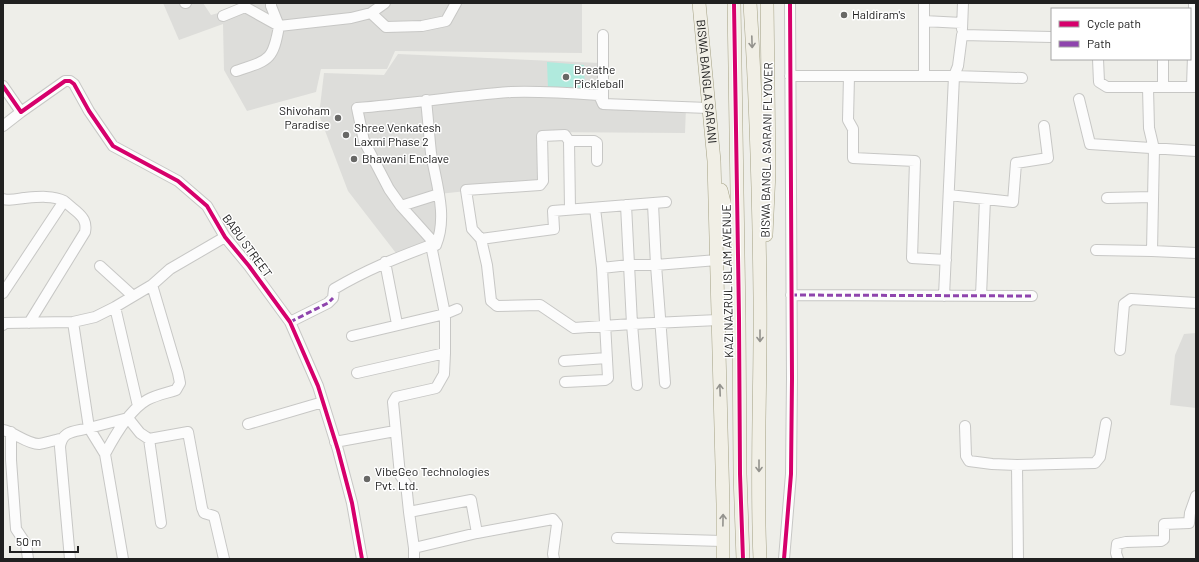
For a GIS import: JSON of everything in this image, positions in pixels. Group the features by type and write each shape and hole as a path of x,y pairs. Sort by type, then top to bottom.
{"main road":[{"name":"BISWA BANGLA SARANI","path":"699,3 714,161"},
{"name":"KAZI NAZRUL ISLAM AVENUE","path":"734,3 742,554"},
{"path":"742,554 760,554 760,297 750,3"},
{"name":"BISWA BANGLA SARANI FLYOVER","path":"760,297 768,221 769,172 767,3"},
{"path":"714,161 737,260"},
{"path":"714,161 723,504 723,559"}],"street":[{"path":"236,71 256,64 270,56 275,45 279,26 271,3"},
{"path":"371,13 386,27 422,26 446,21 456,3"},
{"path":"784,559 791,474 792,378 790,3"},
{"path":"924,3 924,76"},
{"path":"944,296 954,76 958,66 962,35 963,3"},
{"path":"1098,60 1099,82 1107,87 1194,87 1194,3"},
{"path":"223,16 245,7 279,26 351,18 371,13 382,4"},
{"path":"924,22 962,23"},
{"path":"603,35 603,104"},
{"path":"962,35 1051,37"},
{"path":"1163,60 1163,87"},
{"path":"790,76 954,76 1022,78"},
{"path":"849,76 848,120 853,129 853,158 915,161 912,258 946,260"},
{"name":"BABU STREET","path":"21,112 65,81 74,84 89,111 113,146 178,181 207,206 225,238 249,266 290,322 318,386 323,402 352,503 362,559"},
{"path":"3,86 21,112 3,126"},
{"path":"1148,88 1149,128 1154,149 1152,251"},
{"path":"414,559 406,484 400,475 393,402 396,397 436,388 444,374 445,314 433,245 389,189 364,141 357,108 512,92 599,95 603,104"},
{"path":"1079,99 1090,144 1196,151"},
{"path":"290,322 328,303 333,298 334,289 360,274 385,262 433,245 440,231 439,194 432,153 426,100"},
{"path":"603,104 708,108"},
{"path":"949,195 1014,202 1016,163 1048,158 1044,126"},
{"path":"570,209 569,141 565,135 542,136 543,181 540,185 466,190 472,229 481,239 487,265 491,302 497,306 540,305 574,328 718,320"},
{"path":"569,141 594,141 597,143 597,161"},
{"path":"402,206 439,194"},
{"path":"3,199 13,200 49,197 58,199 64,201 81,215 85,221 85,232 29,323"},
{"path":"1107,198 1153,197"},
{"path":"981,296 985,199"},
{"path":"3,293 64,201"},
{"path":"481,239 554,229 553,211 666,202"},
{"path":"653,204 665,383"},
{"path":"626,205 632,324 637,385"},
{"path":"565,382 607,380 602,268 595,208"},
{"path":"3,324 73,322 94,317 115,307 152,285 170,269 225,238"},
{"path":"1096,250 1196,253"},
{"path":"602,268 717,260"},
{"path":"385,262 397,324"},
{"path":"100,266 132,296"},
{"path":"105,454 112,441 138,406 148,400 176,390 180,383 152,285"},
{"path":"791,295 1032,296"},
{"path":"1120,350 1124,304 1131,299 1196,303"},
{"path":"115,307 138,406"},
{"path":"352,336 397,324 445,314 456,309"},
{"path":"73,322 89,428 105,454 123,559"},
{"path":"357,373 445,353"},
{"path":"564,361 607,358"},
{"path":"248,424 323,402"},
{"path":"70,559 60,447 61,439 64,434 128,418"},
{"path":"128,418 140,433 149,439 188,432 202,508 204,513 214,516 224,559"},
{"path":"965,426 966,456 969,461 1017,465 1095,463 1100,458 1106,423"},
{"path":"7,431 37,444 61,439"},
{"path":"7,431 11,460 16,529 26,544 28,559"},
{"path":"335,442 395,431"},
{"path":"149,439 161,523"},
{"path":"1017,465 1018,559"},
{"path":"1118,559 1116,553 1117,544 1126,542 1161,541 1164,539 1164,524 1189,523 1190,513 1196,496"},
{"path":"409,512 471,500 477,533"},
{"path":"414,548 477,533 553,519 557,524 553,554 554,559"},
{"path":"616,538 722,541"}],"shaded area":[{"path":"163,3 203,3 211,15 256,3 582,3 582,53 395,51 387,69 321,69 316,92 247,111 224,70 223,24 179,40"},
{"path":"398,54 600,63 603,104 686,107 685,133 537,132 540,183 439,194 436,245 399,257 348,191 319,115 324,73 384,75"},
{"name":"Breathe Pickleball","path":"547,62 584,65 585,90 548,89"},
{"path":"1196,333 1196,408 1170,405 1175,355 1184,334"}],"marked path":[{"path":"791,295 1032,296"},
{"path":"290,322 328,303 333,298"}],"cycle path":[{"path":"734,3 740,474 743,559"},
{"path":"784,559 791,474 792,378 790,3"},
{"path":"3,86 21,112 65,81 70,81 74,84 89,111 113,146 178,181 207,206 225,237 249,266 290,322 318,386 338,450 352,503 362,559"}],"place":[{"name":"Haldiram's","path":"844,15"},
{"name":"Breathe Pickleball","path":"566,77"},
{"name":"Shivoham Paradise","path":"338,118"},
{"name":"Shree Venkatesh Laxmi Phase 2","path":"346,135"},
{"name":"Bhawani Enclave","path":"354,159"},
{"name":"VibeGeo Technologies Pvt. Ltd.","path":"367,479"}]}
